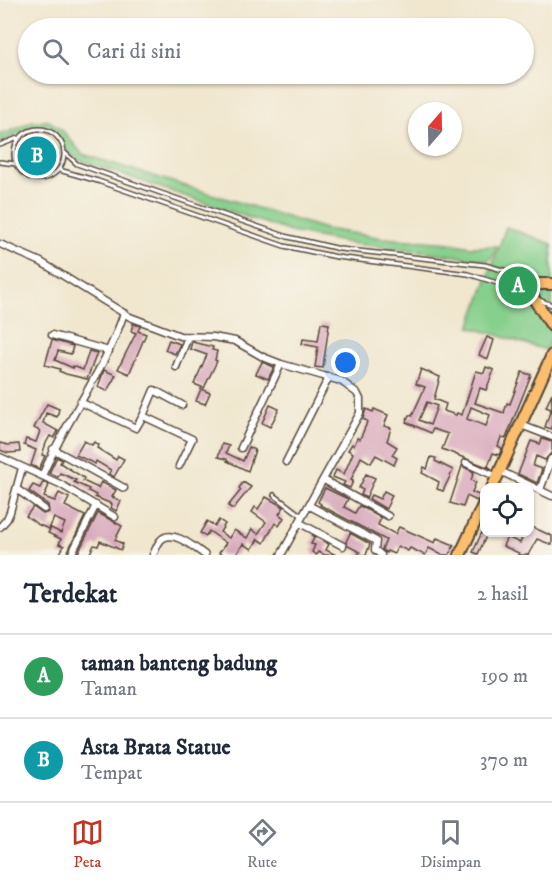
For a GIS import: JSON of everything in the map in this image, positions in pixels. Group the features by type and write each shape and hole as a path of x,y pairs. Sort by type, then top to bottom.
{"highway":[{"path":"538,284 552,284"},
{"path":"532,296 552,326"},
{"path":"496,479 552,355"},
{"path":"460,555 480,512"}],"street":[{"path":"0,244 41,262 124,313 172,333 188,337 213,337 235,341 281,364 341,381 357,393 361,409 310,506 281,555"},
{"path":"42,476 53,449 110,351 124,313"},
{"path":"52,335 110,351"},
{"path":"176,368 188,337"},
{"path":"242,448 281,364"},
{"path":"286,462 329,377"},
{"path":"80,402 136,428 154,390 182,405"},
{"path":"143,416 192,440 179,466"},
{"path":"521,425 552,437"},
{"path":"53,449 124,488"},
{"path":"0,457 42,476 115,517"},
{"path":"540,490 551,459"},
{"path":"466,463 496,479 540,490 552,496"},
{"path":"0,527 7,519 18,490 22,468"},
{"path":"324,480 388,516"},
{"path":"18,490 44,508"},
{"path":"71,555 96,505"},
{"path":"310,506 376,540 375,550 381,555"},
{"path":"302,520 344,546"},
{"path":"153,555 161,540 166,537 186,541 205,555"}],"lane":[{"path":"0,145 27,131 43,129 58,137 64,152 77,164 288,237 340,249 485,265 514,274 552,291"},
{"path":"21,136 14,150 15,164 27,177 35,179 52,176 62,165 64,152"},
{"path":"0,162 15,164"},
{"path":"58,170 98,181 284,246 337,257 468,274 510,287 552,306"},
{"path":"510,287 514,274"},
{"path":"274,495 302,520"}],"green space":[{"path":"33,121 49,121 63,131 82,154 325,229 383,238 451,243 471,247 497,246 488,261 354,244 291,232 79,160 66,151 59,136 44,128 33,128 0,142 0,133 9,132"},
{"path":"506,227 552,244 552,336 546,350 470,327"}],"building":[{"path":"321,323 329,324 323,368 315,367 318,347 302,344 303,339 318,341"},
{"path":"133,324 140,326 138,331 146,334 129,374 118,369 136,333 131,331"},
{"path":"487,337 494,340 488,359 479,355"},
{"path":"52,340 73,346 71,354 58,351 55,360 73,368 73,366 83,370 89,351 97,353 87,379 66,374 59,371 60,369 45,365"},
{"path":"169,340 180,344 175,354 165,350"},
{"path":"192,342 213,347 212,350 217,351 215,360 217,361 204,388 194,384 207,355 190,349"},
{"path":"262,362 274,367 268,379 256,374"},
{"path":"486,367 494,370 486,390 480,388 475,403 504,413 507,403 510,404 522,372 531,375 506,438 501,437 498,446 502,448 499,455 493,453 488,466 492,469 442,449 448,434 433,429 431,433 406,422 409,415 412,416 425,387 416,384 421,369 440,377 434,399 446,404 444,411 456,415 457,413 462,415 476,371 484,373","holes":["427,402 437,406 430,425 419,420","471,407 490,415 486,426 467,419"]},
{"path":"104,370 116,375 107,391 98,387"},
{"path":"201,389 210,393 205,404 196,401"},
{"path":"552,393 552,429 545,427 551,409 546,407"},
{"path":"47,404 59,409 57,417 46,413 43,423 58,431 54,438 50,436 46,443 42,455 45,456 39,469 31,465 36,450 24,445 26,439 36,442 40,431 34,428"},
{"path":"270,405 279,409 270,427 262,423"},
{"path":"366,409 373,412 374,409 388,415 384,426 391,428 387,441 397,447 392,455 397,458 394,465 376,455 371,463 361,457 350,488 343,485 345,482 333,477 336,470 344,474 353,453 348,450 352,444 354,446 357,438 360,439 366,425 367,421 363,419"},
{"path":"542,439 552,442 552,452 545,460 536,456 533,466 542,469 537,483 518,474 531,441 540,444"},
{"path":"84,441 92,445 94,442 99,445 97,448 116,460 118,456 124,459 114,477 109,474 111,470 96,461 95,464 76,455"},
{"path":"0,443 19,444 20,452 8,453 0,450"},
{"path":"222,444 229,446 226,453 243,461 249,447 255,450 248,471 227,459 218,457"},
{"path":"57,457 62,460 60,463 84,478 83,481 98,488 101,482 116,490 112,497 121,501 116,511 111,508 112,504 95,497 96,495 88,491 89,489 74,482 76,480 60,473 58,477 49,473"},
{"path":"431,457 453,470 443,491 437,489 439,482 422,473 424,467 427,469"},
{"path":"462,466 474,472 471,480 476,482 472,492 480,497 477,501 467,496 463,507 450,503"},
{"path":"366,474 375,478 366,498 361,495 363,490 359,488"},
{"path":"43,482 49,485 44,497 55,501 59,493 69,498 65,506 85,516 66,555 59,555 64,546 59,544 61,539 48,533 51,528 61,533 65,523 54,518 49,529 26,516 33,507 43,514 49,512 48,505 29,491 33,485 40,488"},
{"path":"243,482 251,487 233,509 228,506 241,490 239,488"},
{"path":"325,488 348,499 344,507 355,513 359,506 381,518 378,525 395,534 399,527 435,543 437,538 454,545 449,555 442,555 429,548 425,555 410,548 408,551 398,546 394,554 387,551 386,553 382,549 386,540 320,505 318,502"},
{"path":"384,491 392,495 386,509 369,499 371,495 380,499"},
{"path":"266,497 284,507 279,514 284,518 279,526 275,523 264,543 258,539 252,549 243,544 236,555 222,555 219,553 226,543 209,531 206,536 200,533 207,521 215,526 219,520 225,524 220,532 229,538 234,530 247,538 252,529 258,534 266,522 252,512 255,507 258,509"},
{"path":"98,513 122,526 115,540 123,544 121,550 100,541 98,546 94,545 89,555 77,555"},
{"path":"534,528 552,536 552,545 537,539 528,555 518,555 519,553 503,546 507,537 520,543 523,537 534,537"},
{"path":"350,533 370,544 366,555 358,555 360,552 348,546 346,542"},
{"path":"312,535 329,544 326,550 336,555 325,555 318,552 316,555 312,552 315,545 311,544 314,538"},
{"path":"480,536 486,537 478,554 473,552"}],"place":[{"name":"Asta Brata Statue","path":"37,156"},
{"name":"taman banteng badung","path":"518,286"}]}
